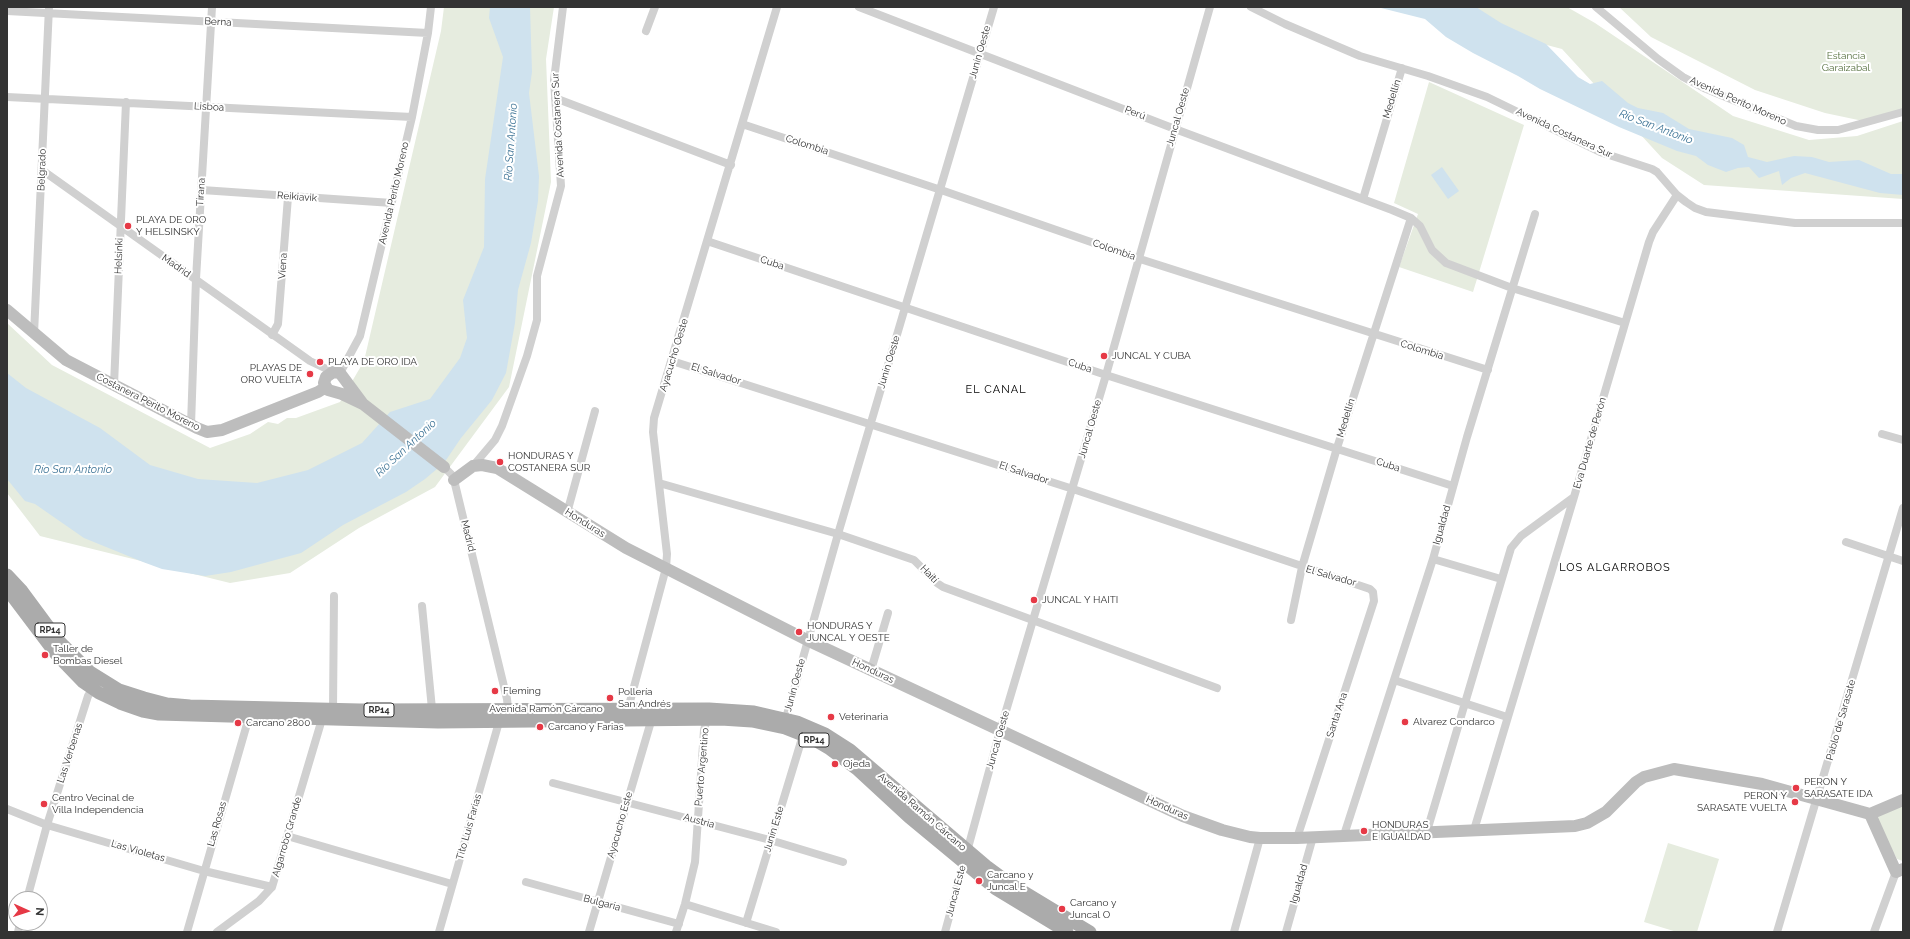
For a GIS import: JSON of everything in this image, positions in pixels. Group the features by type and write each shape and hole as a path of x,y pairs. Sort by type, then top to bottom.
{"main road":[{"name":"Costanera Perito Moreno","path":"7,310 66,360 207,432 222,430 329,388"},
{"path":"328,374 339,374 344,387 329,388 328,374"},
{"name":"Madrid","path":"339,374 366,407"},
{"name":"Madrid","path":"329,388 366,407 444,467"},
{"name":"Honduras","path":"474,466 482,465 497,468 626,548 807,640 1189,818 1222,830 1260,838 1297,838 1427,831 1575,826 1587,823 1606,812 1636,782 1644,777 1658,772 1674,769 1762,784 1870,814"},
{"path":"454,480 474,466"},
{"name":"Avenida Ramón Cárcano","path":"7,575 22,591 68,652 109,698 131,708 159,714 438,722 652,718 707,719 764,723 803,735 822,744 842,757 909,817 925,823 960,851 964,852 965,856 1023,893 1090,932"},
{"name":"Avenida Ramón Cárcano","path":"7,589 68,668 96,684 157,702 190,706 333,709 724,709 754,712 786,718 816,730 850,750 1008,896 1067,932"},
{"path":"438,722 458,717 498,716 508,709"},
{"path":"499,722 508,715 532,714 545,709"},
{"path":"1899,870 1870,814 1903,800"}],"street":[{"name":"Tirana","path":"191,425 196,279 212,7"},
{"name":"Avenida Perito Moreno","path":"339,374 358,341 412,117 428,33 431,7"},
{"name":"Avenida Costanera Sur","path":"474,466 495,440 502,426 527,356 537,320 537,276 561,186 555,98 556,61 563,7"},
{"path":"646,31 655,7"},
{"name":"Ayacucho Oeste","path":"628,709 666,568 667,554 653,432 654,418 777,7"},
{"name":"Perú","path":"859,7 1411,218"},
{"name":"Junín Oeste","path":"786,718 870,423 941,190 994,7"},
{"name":"Juncal Oeste","path":"965,856 1000,731 1140,259 1210,7"},
{"name":"Avenida Costanera Sur","path":"1251,7 1285,24 1360,56 1402,68 1487,97 1600,152 1652,168 1658,172 1677,195 1695,208 1706,212 1773,222 1816,224 1903,223"},
{"name":"Avenida Perito Moreno","path":"1596,7 1658,60 1683,77 1704,88 1796,126 1818,130 1838,130 1903,112"},
{"name":"Berna","path":"7,11 49,10 211,22 428,33"},
{"name":"Belgrado","path":"34,334 49,10"},
{"name":"Medellín","path":"1362,199 1402,68"},
{"name":"Lisboa","path":"7,97 412,117"},
{"path":"555,98 730,165"},
{"name":"Helsinki","path":"114,385 126,102"},
{"name":"Colombia","path":"742,124 941,190 1140,259 1488,370"},
{"name":"Madrid","path":"42,170 196,279 272,335 310,361 339,374"},
{"name":"Reikiavik","path":"202,190 392,203"},
{"name":"Eva Duarte de Perón","path":"1427,831 1511,548 1516,541 1574,497 1653,232 1677,195"},
{"name":"Viena","path":"272,335 278,324 288,196"},
{"name":"Igualdad","path":"1344,835 1433,559 1453,486 1535,214"},
{"path":"1411,218 1420,226 1432,250 1446,263 1512,288 1625,323"},
{"name":"Medellín","path":"1291,620 1302,567 1337,448 1372,334 1411,218"},
{"name":"Cuba","path":"707,241 1106,375 1453,486"},
{"name":"Madrid","path":"310,361 329,388"},
{"name":"El Salvador","path":"672,361 1073,489 1302,567 1365,586 1373,592"},
{"path":"568,512 595,411"},
{"path":"1882,434 1903,440"},
{"name":"Madrid","path":"444,467 452,475 454,480 507,699 508,709"},
{"name":"Haití","path":"659,483 838,534 914,560 943,587 1216,688"},
{"path":"1474,830 1574,497"},
{"name":"Pablo de Sarasate","path":"1777,932 1818,799 1903,508"},
{"path":"1846,542 1903,560"},
{"path":"1433,559 1501,579"},
{"name":"Santa Ana","path":"1297,838 1374,601 1373,592"},
{"path":"333,709 334,596"},
{"path":"422,606 432,709"},
{"path":"871,670 888,613"},
{"path":"1394,680 1507,717"},
{"name":"Las Verbenas","path":"29,891 47,824 88,696 96,684"},
{"name":"Tito Luis Farias","path":"439,932 499,722 508,709"},
{"name":"Las Rosas","path":"187,932 249,717"},
{"name":"Ayacucho Este","path":"589,932 652,718"},
{"name":"Algarrobo Grande","path":"217,932 259,901 272,887 322,719"},
{"name":"Puerto Argentino","path":"678,928 695,862 704,730 707,719"},
{"name":"Junín Este","path":"751,927 770,840 803,735"},
{"name":"Austria","path":"553,783 698,820 844,862"},
{"name":"Las Violetas","path":"7,809 47,824 204,871 272,887"},
{"path":"287,836 452,884"},
{"name":"Igualdad","path":"1286,932 1313,837"},
{"path":"1234,932 1260,838"},
{"name":"Juncal Este","path":"945,932 965,856"},
{"path":"1874,932 1899,870"},
{"name":"Bulgaria","path":"526,882 598,902 678,928"},
{"path":"685,904 751,927 776,932"}],"green space":[{"path":"444,7 554,7 546,59 551,182 509,387 435,487 359,528 290,573 230,583 40,536 7,493 7,323 52,365 210,448 250,434 268,422 278,424 287,418 296,418 340,402 364,361 441,31"},
{"path":"1402,7 1567,7 1595,23 1733,116 1809,140 1857,136 1903,121 1903,199 1704,185 1662,158 1562,49"},
{"name":"Estancia Garaizabal","path":"1619,7 1903,7 1903,110 1863,121 1825,113 1755,90 1651,37"},
{"path":"1429,82 1524,125 1473,292 1399,267 1418,214 1394,203"},
{"path":"1903,804 1903,861 1897,859 1877,820 1879,815"},
{"path":"1668,843 1719,859 1697,932 1677,932 1644,922"}],"water":[{"name":"Río San Antonio","path":"490,7 530,7 532,72 529,93 539,176 538,201 531,243 518,290 515,323 506,373 492,400 461,438 444,463 406,492 343,525 301,553 231,572 205,576 162,569 84,538 35,504 25,501 7,479 7,373 26,388 100,428 150,465 198,479 257,483 308,470 362,443 390,412 430,399 460,358 467,338 463,300 484,247 485,179 503,57 489,18"},
{"name":"Río San Antonio","path":"1377,7 1476,7 1501,23 1546,44 1578,77 1590,84 1602,81 1628,103 1638,108 1663,113 1689,129 1732,138 1744,145 1748,157 1767,162 1794,156 1812,157 1829,162 1859,160 1891,174 1903,174 1903,195 1880,193 1805,173 1791,178 1782,185 1779,171 1759,178 1749,167 1738,168 1726,172 1708,165 1696,156 1677,151 1619,127 1540,89 1446,37 1425,19"},
{"path":"1442,167 1459,191 1448,199 1431,175"}],"place":[{"name":"PLAYA DE ORO Y HELSINSKY","path":"128,226"},
{"name":"JUNCAL Y CUBA","path":"1104,356"},
{"name":"PLAYA DE ORO IDA","path":"320,362"},
{"name":"PLAYAS DE ORO VUELTA","path":"310,374"},
{"name":"HONDURAS Y COSTANERA SUR","path":"500,462"},
{"name":"JUNCAL Y HAITI","path":"1034,600"},
{"name":"HONDURAS Y JUNCAL Y OESTE","path":"799,632"},
{"name":"Taller de Bombas Diesel","path":"45,655"},
{"name":"Fleming","path":"495,691"},
{"name":"Pollería San Andrés","path":"610,698"},
{"name":"Veterinaria","path":"831,717"},
{"name":"Alvarez Condarco","path":"1405,722"},
{"name":"Carcano 2800","path":"238,723"},
{"name":"Carcano y Farias","path":"540,727"},
{"name":"Ojeda","path":"835,764"},
{"name":"PERON Y SARASATE IDA","path":"1796,788"},
{"name":"PERON Y SARASATE VUELTA","path":"1795,802"},
{"name":"Centro Vecinal de Villa Independencia","path":"44,804"},
{"name":"HONDURAS E IGUALDAD","path":"1364,831"},
{"name":"Carcano y Juncal E","path":"979,881"},
{"name":"Carcano y Juncal O","path":"1062,909"}],"district":[{"name":"EL CANAL","path":"996,390"},
{"name":"LOS ALGARROBOS","path":"1615,568"}]}
